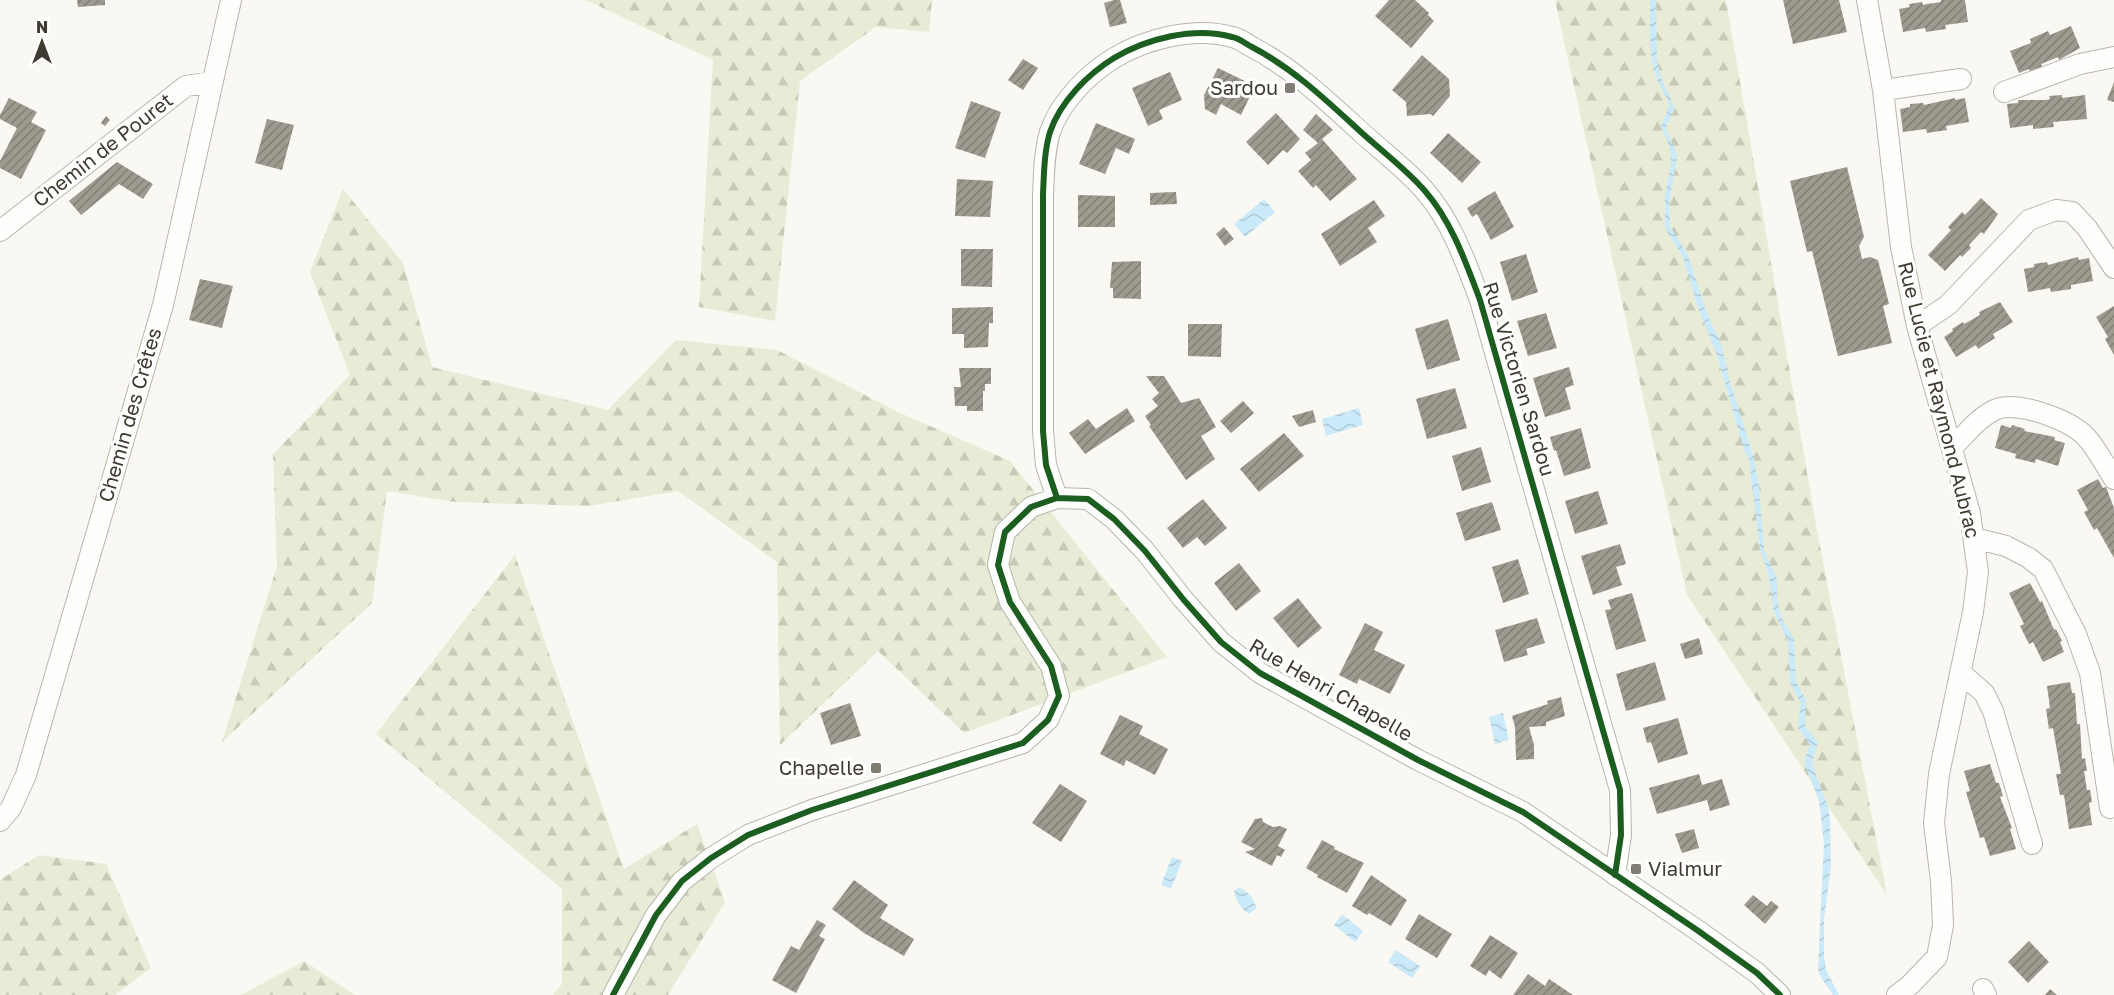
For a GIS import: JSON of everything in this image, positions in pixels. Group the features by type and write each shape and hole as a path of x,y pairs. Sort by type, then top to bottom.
{"street":[{"name":"Chemin des Crêtes","path":"0,821 11,808 26,775 159,316 231,0"},
{"name":"Rue Lucie et Raymond Aubrac","path":"1867,0 1883,90 1901,247 1917,326 1970,513 1978,572 1973,612 1939,774 1934,823 1941,881 1943,925 1937,957 1910,986 1897,995"},
{"name":"Rue Victorien Sardou","path":"1057,498 1046,465 1043,431 1043,195 1050,133 1060,110 1080,87 1105,64 1131,48 1164,37 1187,34 1232,37 1266,54 1298,75 1394,161 1426,192 1446,223 1464,258 1480,300 1620,790 1621,835 1615,875"},
{"path":"2004,92 2080,64 2114,57"},
{"path":"1883,90 1961,79"},
{"name":"Chemin de Pouret","path":"0,231 186,86 212,82"},
{"path":"1917,326 1948,305 2029,220 2056,210 2072,212 2087,228 2114,268"},
{"path":"1952,448 1981,418 1999,408 2017,407 2036,411 2070,425 2085,435 2114,479"},
{"name":"Rue Henri Chapelle","path":"613,995 656,915 682,881 711,858 748,835 812,810 1023,743 1048,720 1059,696 1051,666 1010,602 998,565 1005,532 1031,507 1057,498 1088,499 1114,519 1145,550 1183,599 1221,642 1260,673 1418,760 1523,812 1697,930 1757,973 1780,995"},
{"path":"1974,538 2006,546 2029,558 2043,569 2071,625 2090,673 2110,808"},
{"path":"1961,673 1984,693 1993,711 2032,844"}],"green space":[{"path":"586,0 932,0 929,32 876,27 800,81 775,321 699,307 713,60"},
{"path":"1555,0 1726,0 1816,525 1887,895 1687,595"},
{"path":"343,189 403,263 432,367 608,410 676,340 777,350 898,412 1010,461 1167,657 964,733 878,651 780,745 777,562 678,491 589,506 455,502 387,491 372,603 222,742 277,566 273,454 350,375 310,272"},
{"path":"515,555 624,869 697,824 725,902 668,995 553,995 562,984 562,889 376,734"},
{"path":"39,855 106,864 151,968 115,995 0,995 0,880"},
{"path":"304,961 355,995 241,995"}],"water":[{"path":"1650,0 1656,0 1657,60 1661,77 1675,109 1666,131 1675,148 1677,158 1669,202 1670,226 1688,255 1707,314 1720,341 1753,455 1759,486 1764,550 1777,579 1777,598 1781,617 1794,639 1796,682 1806,700 1805,726 1818,742 1812,763 1830,819 1831,865 1824,920 1824,956 1826,970 1839,995 1833,995 1818,969 1824,844 1819,801 1805,765 1810,745 1798,728 1801,703 1790,683 1788,642 1774,612 1768,572 1760,550 1749,459 1745,453 1716,352 1699,311 1683,257 1665,228 1665,196 1671,164 1670,148 1661,126 1669,107 1653,67"},
{"path":"1264,199 1275,212 1245,237 1234,224"},
{"path":"1359,408 1363,425 1326,436 1322,419"},
{"path":"1503,713 1509,740 1495,744 1489,717"},
{"path":"1172,857 1182,861 1171,889 1161,885"},
{"path":"1240,887 1251,896 1257,908 1249,914 1236,898 1234,891"},
{"path":"1342,914 1363,931 1355,942 1334,925"},
{"path":"1396,950 1420,966 1412,978 1388,962"}],"building":[{"path":"77,0 105,0 105,5 78,7"},
{"path":"1120,0 1127,23 1110,27 1104,3"},
{"path":"1389,0 1415,0 1434,21 1411,48 1375,16"},
{"path":"1783,0 1839,0 1847,32 1793,44"},
{"path":"1941,0 1965,0 1968,22 1945,25 1946,29 1926,32 1925,28 1903,32 1899,9 1910,7 1909,4 1922,2 1923,5 1941,2"},
{"path":"2071,26 2080,48 2059,60 2058,57 2041,64 2042,67 2030,72 2029,69 2019,73 2010,51 2031,43 2030,39 2048,31 2050,35"},
{"path":"1422,55 1449,79 1450,96 1433,116 1430,114 1407,116 1406,102 1392,90"},
{"path":"1023,59 1038,68 1023,90 1008,80"},
{"path":"1218,68 1255,86 1241,115 1221,104 1216,115 1205,109 1204,95"},
{"path":"1170,72 1182,100 1159,110 1163,119 1148,126 1132,88"},
{"path":"2114,82 2114,102 2107,100"},
{"path":"2062,95 2062,98 2085,95 2087,119 2053,122 2054,127 2033,129 2033,125 2010,128 2007,104 2018,103 2018,100 2046,100 2050,99 2049,96"},
{"path":"9,98 37,112 31,122 46,130 21,179 0,168 0,161 17,128 0,119"},
{"path":"1955,98 1955,100 1965,98 1969,122 1946,126 1947,130 1927,133 1926,129 1903,132 1900,109 1910,107 1910,104 1923,103 1924,105"},
{"path":"971,101 1001,112 985,158 955,148"},
{"path":"1276,113 1300,139 1287,153 1283,150 1268,165 1246,142"},
{"path":"1316,114 1333,130 1322,139 1357,179 1330,201 1316,185 1313,188 1298,171 1311,160 1305,153 1318,143 1303,130"},
{"path":"106,116 110,120 105,126 101,123"},
{"path":"267,119 294,125 282,170 255,163"},
{"path":"1096,123 1135,139 1129,154 1116,148 1105,174 1079,164"},
{"path":"1448,133 1481,162 1462,183 1430,153"},
{"path":"117,162 153,184 143,199 119,184 81,215 69,201"},
{"path":"1847,167 1864,237 1859,246 1862,259 1870,257 1878,260 1889,304 1883,306 1892,343 1838,356 1812,251 1807,252 1790,181"},
{"path":"957,179 993,181 990,217 955,216"},
{"path":"1495,191 1514,227 1491,240 1477,214 1472,217 1467,208"},
{"path":"1176,192 1177,204 1150,205 1150,193"},
{"path":"1078,195 1115,196 1115,227 1078,227"},
{"path":"1981,198 1998,214 1984,234 1981,232 1969,245 1971,248 1962,257 1960,255 1945,271 1928,255 1951,230 1948,227 1962,212 1965,215"},
{"path":"1374,200 1385,216 1368,228 1377,242 1340,266 1321,234"},
{"path":"1224,227 1234,239 1225,246 1216,234"},
{"path":"961,249 993,249 992,287 961,286"},
{"path":"1526,254 1538,292 1512,301 1500,262"},
{"path":"2078,257 2079,260 2089,258 2093,281 2071,285 2071,289 2051,292 2050,288 2028,292 2024,269 2034,267 2034,264 2047,262 2048,265"},
{"path":"1141,261 1141,299 1113,298 1113,288 1110,288 1112,262"},
{"path":"200,279 233,286 222,328 189,320"},
{"path":"2000,302 2013,322 1993,334 1995,338 1978,349 1976,345 1956,357 1944,337 1963,322 1964,324 1980,315 1979,312"},
{"path":"2114,306 2114,355 2105,339 2108,337 2096,317"},
{"path":"993,307 993,323 989,323 988,347 964,348 964,334 952,334 952,308"},
{"path":"1546,313 1557,348 1528,356 1517,321"},
{"path":"1448,319 1460,360 1427,370 1415,329"},
{"path":"1188,324 1222,324 1221,357 1188,356"},
{"path":"1569,367 1574,385 1565,388 1571,409 1545,417 1533,378"},
{"path":"959,368 991,368 991,384 985,384 985,391 983,391 983,411 967,411 967,406 955,406 954,387 961,387"},
{"path":"1146,376 1164,376 1181,403 1199,398 1216,427 1201,436 1215,459 1186,480 1149,426 1151,425 1145,416 1158,406 1152,399 1159,393"},
{"path":"1455,388 1467,428 1427,439 1416,399"},
{"path":"1243,401 1254,413 1231,433 1220,421"},
{"path":"1127,408 1135,421 1085,454 1069,433 1088,419 1096,429"},
{"path":"1313,410 1316,422 1299,427 1292,416"},
{"path":"2001,425 2011,428 2012,425 2025,429 2024,431 2055,437 2054,440 2065,443 2058,466 2036,459 2035,463 2015,458 2016,454 1995,448"},
{"path":"1581,428 1591,468 1564,476 1550,437"},
{"path":"1284,433 1304,456 1259,492 1240,469"},
{"path":"1481,447 1491,482 1462,491 1452,456"},
{"path":"2098,479 2103,488 2106,487 2114,508 2114,558 2097,528 2094,530 2084,512 2088,510 2077,490"},
{"path":"1598,491 1608,524 1575,534 1565,501"},
{"path":"1203,499 1227,528 1205,546 1197,537 1183,548 1167,528"},
{"path":"1492,502 1501,530 1465,541 1456,513"},
{"path":"1620,544 1626,564 1616,567 1622,585 1593,595 1581,556"},
{"path":"1518,559 1529,594 1503,603 1492,567"},
{"path":"1239,563 1261,591 1236,611 1214,583"},
{"path":"2030,583 2040,602 2042,601 2054,630 2056,629 2062,641 2060,642 2064,652 2043,662 2033,642 2029,644 2020,626 2024,624 2009,593"},
{"path":"1632,593 1646,641 1616,650 1605,610 1611,609 1608,600"},
{"path":"1298,598 1322,628 1298,648 1273,618"},
{"path":"1537,618 1545,643 1526,649 1528,655 1504,662 1495,630"},
{"path":"1365,623 1383,632 1374,650 1405,665 1390,694 1359,679 1357,684 1339,675"},
{"path":"1699,638 1703,654 1685,659 1680,644"},
{"path":"1655,662 1666,700 1626,711 1616,674"},
{"path":"2070,682 2072,693 2075,693 2082,759 2085,758 2087,771 2084,771 2087,790 2090,790 2092,802 2089,803 2092,825 2069,829 2064,795 2060,795 2056,774 2061,774 2053,728 2049,729 2046,709 2050,708 2047,686"},
{"path":"1561,697 1565,716 1546,722 1546,726 1529,727 1534,745 1534,759 1516,760 1515,727 1512,716 1548,704 1547,701"},
{"path":"850,703 861,736 831,745 820,713"},
{"path":"1120,715 1143,726 1139,734 1168,749 1155,775 1126,760 1124,766 1100,754"},
{"path":"1678,718 1688,754 1658,763 1651,742 1647,743 1643,728"},
{"path":"1990,764 2003,796 2000,797 2012,828 2010,829 2016,849 1990,856 1984,837 1980,838 1966,792 1970,791 1964,771"},
{"path":"1699,774 1702,785 1722,779 1730,805 1710,811 1707,800 1657,814 1649,788"},
{"path":"1060,784 1087,801 1061,842 1032,823"},
{"path":"1262,818 1263,822 1273,827 1280,826 1287,829 1278,846 1285,850 1281,857 1277,855 1272,866 1245,852 1255,849 1241,842 1255,819"},
{"path":"1694,829 1699,848 1682,853 1675,834"},
{"path":"1322,840 1335,847 1334,849 1364,863 1347,893 1317,877 1318,875 1306,868"},
{"path":"1371,875 1407,900 1391,926 1352,906"},
{"path":"854,880 888,905 880,918 914,939 904,956 864,933 832,909"},
{"path":"1753,895 1767,906 1771,901 1779,907 1765,924 1744,905"},
{"path":"1419,914 1452,934 1437,958 1405,939"},
{"path":"817,920 826,925 819,936 825,939 796,993 772,980 791,946 799,950"},
{"path":"1490,935 1518,953 1501,979 1489,970 1486,976 1470,966"},
{"path":"2029,941 2049,962 2028,983 2008,962"},
{"path":"1528,974 1545,986 1549,979 1573,995 1513,995"},
{"path":"2050,989 2057,995 2045,995"}],"cycle path":[{"path":"1057,498 1046,465 1043,431 1043,195 1045,155 1050,132 1061,110 1076,90 1104,65 1127,51 1155,40 1186,34 1217,34 1237,39 1296,75 1403,168 1435,203 1457,243 1480,300 1620,790 1621,835 1615,875"},
{"path":"613,995 656,915 682,881 711,858 748,835 812,810 1023,743 1048,720 1059,696 1051,666 1010,602 998,565 1005,532 1031,507 1057,498 1088,499 1114,519 1145,551 1221,642 1260,673 1418,760 1523,812 1697,930 1757,973 1780,995"}],"place":[{"name":"Sardou","path":"1290,88"},
{"name":"Chapelle","path":"876,768"},
{"name":"Vialmur","path":"1636,869"}]}
